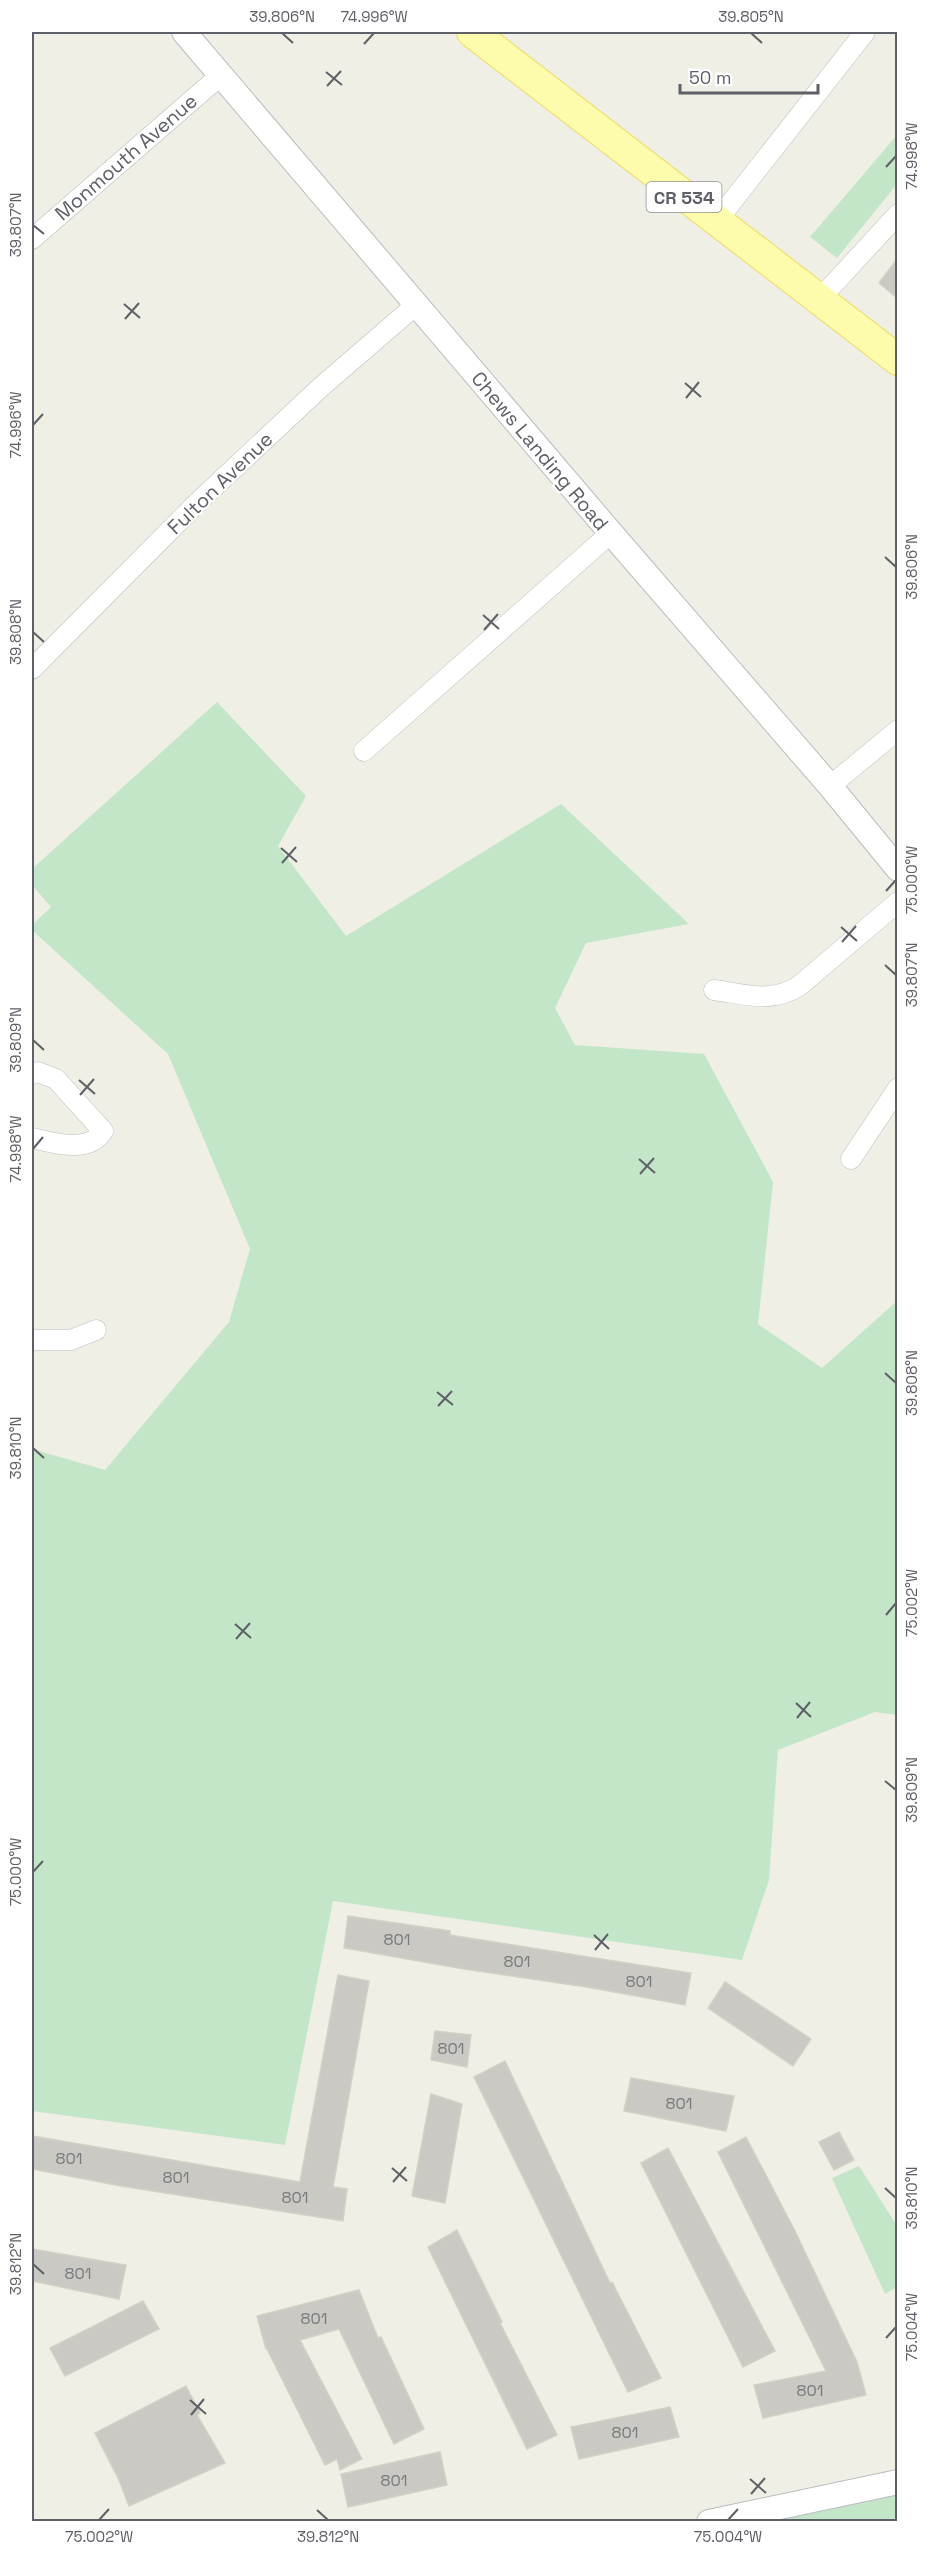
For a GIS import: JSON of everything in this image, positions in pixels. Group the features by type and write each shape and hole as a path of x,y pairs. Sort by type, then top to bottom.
{"main road":[{"name":"CR 534","path":"481,34 716,222 897,360"}],"street":[{"name":"Chews Landing Road","path":"184,32 830,786 897,869"},
{"path":"716,222 865,32"},
{"name":"Monmouth Avenue","path":"32,239 221,75"},
{"path":"818,301 897,214"},
{"name":"Fulton Avenue","path":"32,669 197,503 322,386 416,305"},
{"path":"364,751 611,533"},
{"path":"830,786 897,730"},
{"path":"714,990 772,998 786,995 897,902"},
{"path":"32,1074 38,1072 56,1079 103,1131 98,1140 85,1144 60,1144 32,1138"},
{"path":"851,1159 897,1088"},
{"path":"32,1340 71,1340 96,1330"},
{"path":"709,2522 897,2482"}],"green space":[{"path":"897,135 897,184 837,258 810,237"},
{"path":"217,702 306,796 278,846 346,936 561,804 689,924 586,943 555,1008 575,1045 704,1054 773,1182 758,1324 822,1368 898,1300 897,1715 875,1712 778,1750 769,1880 742,1960 333,1901 285,2145 32,2111 32,1449 105,1470 229,1322 250,1249 168,1054 32,930 32,925 51,907 32,885 32,869"},
{"path":"859,2166 897,2226 897,2287 885,2294 832,2178"},
{"path":"897,2487 897,2521 725,2521"}],"building":[{"path":"897,259 897,298 879,283"},
{"path":"348,1916 450,1931 450,1935 691,1973 685,2005 344,1948"},
{"path":"338,1975 369,1981 333,2187 347,2189 343,2221 121,2186 32,2169 32,2136 300,2182"},
{"path":"725,1982 811,2039 793,2066 708,2008"},
{"path":"435,2031 471,2035 467,2067 431,2060"},
{"path":"505,2061 610,2283 612,2282 661,2378 628,2392 474,2077"},
{"path":"631,2078 734,2096 726,2131 624,2111"},
{"path":"431,2094 462,2104 445,2203 412,2196"},
{"path":"839,2132 854,2160 834,2170 819,2142"},
{"path":"746,2137 795,2231 857,2362 866,2395 763,2418 754,2385 826,2371 718,2152"},
{"path":"668,2148 775,2351 743,2367 641,2163"},
{"path":"457,2230 502,2322 500,2323 557,2435 527,2449 428,2247"},
{"path":"32,2249 126,2265 119,2299 32,2281"},
{"path":"359,2290 378,2338 381,2337 424,2429 394,2444 339,2329 300,2340 362,2459 340,2470 337,2459 325,2465 266,2349 257,2316"},
{"path":"143,2301 159,2329 65,2376 50,2348"},
{"path":"186,2386 200,2413 197,2415 225,2463 129,2506 119,2480 95,2433"},
{"path":"670,2407 679,2437 579,2459 571,2427"},
{"path":"440,2452 447,2485 348,2507 341,2474"}]}
